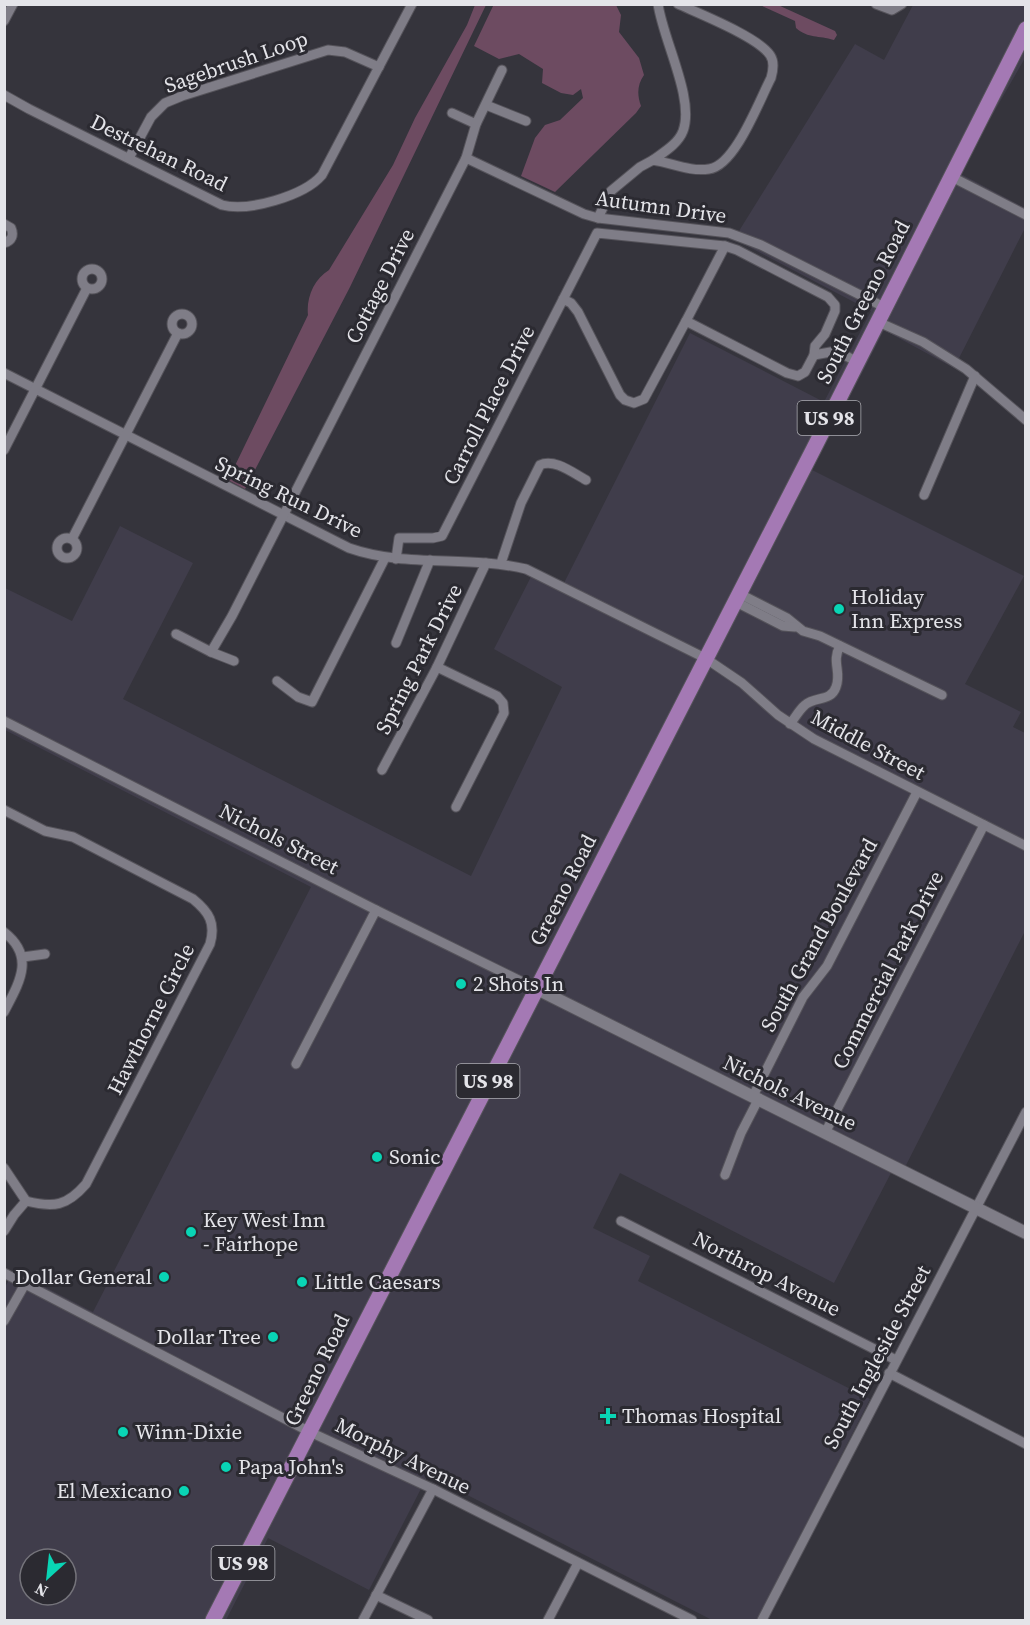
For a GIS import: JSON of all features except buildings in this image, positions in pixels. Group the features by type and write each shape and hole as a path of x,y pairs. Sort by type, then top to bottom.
{"main road":[{"name":"South Greeno Road","path":"705,658 1026,29"},
{"name":"Greeno Road","path":"213,1620 705,658"}],"street":[{"path":"4,21 13,4"},
{"name":"Destrehan Road","path":"4,95 214,202 230,207 256,205 299,191 322,175 412,4"},
{"path":"598,218 611,191 678,140 683,130 686,112 684,94 664,33 658,4"},
{"path":"654,160 689,169 709,169 725,162 737,146 772,73 772,59 760,45 678,4"},
{"path":"876,4 892,10 902,4"},
{"name":"Sagebrush Loop","path":"129,158 157,109 182,96 328,50 345,52 379,68"},
{"name":"Cottage Drive","path":"211,652 232,616 466,158 476,124 502,70"},
{"path":"486,105 526,121"},
{"path":"452,114 476,124"},
{"name":"Autumn Drive","path":"466,158 575,212 598,218 729,233 761,245 884,307"},
{"path":"950,176 1026,215"},
{"path":"4,224 11,228 12,234 10,240 4,243"},
{"name":"Carroll Place Drive","path":"396,559 399,538 442,536 597,233 725,246"},
{"path":"563,299 571,303 578,312 620,394 629,403 644,399 725,246 737,250 832,300 835,305 835,311 825,334 818,340 814,355 802,375 793,375 686,321"},
{"path":"4,450 87,288"},
{"path":"876,321 930,346 975,376 1026,420"},
{"path":"72,539 178,333"},
{"path":"825,334 836,351 856,362"},
{"path":"814,355 836,351"},
{"name":"Spring Run Drive","path":"4,373 349,548 385,558 501,563 526,569 705,658"},
{"path":"924,495 975,376"},
{"path":"501,563 521,503 540,465 546,462 555,464 586,480"},
{"path":"277,681 298,697 312,702 385,558"},
{"path":"396,643 430,560"},
{"name":"Spring Park Drive","path":"382,770 437,667 486,563"},
{"path":"736,597 783,626 795,627 840,646 942,695"},
{"path":"176,634 234,661"},
{"path":"790,724 805,704 831,695 838,678 835,657 840,646"},
{"name":"Middle Street","path":"705,658 747,686 790,724 814,739 1026,846"},
{"path":"437,667 498,696 503,703 504,713 456,807"},
{"name":"Nichols Street","path":"4,721 537,989"},
{"name":"South Grand Boulevard","path":"725,1175 756,1097 803,997 827,966 917,792"},
{"name":"Hawthorne Circle","path":"4,810 45,831 74,837 193,899 206,910 212,922 213,935 86,1184 74,1198 57,1204 26,1201"},
{"name":"Commercial Park Drive","path":"826,1131 984,825"},
{"path":"296,1064 376,910"},
{"path":"4,932 17,944 23,957 21,978 4,1012"},
{"path":"23,957 45,954"},
{"name":"Nichols Avenue","path":"537,989 826,1131 1026,1233"},
{"name":"South Ingleside Street","path":"762,1620 975,1208 1022,1128 1026,1112"},
{"path":"4,1168 26,1201 4,1231"},
{"name":"Northrop Avenue","path":"621,1221 896,1360"},
{"name":"Morphy Avenue","path":"4,1273 310,1432 432,1489 692,1620"},
{"path":"4,1321 25,1284"},
{"path":"889,1373 1026,1444"},
{"path":"363,1620 432,1489"},
{"path":"548,1620 578,1563"},
{"path":"376,1595 428,1620"}],"shaded area":[{"path":"494,4 616,5 621,15 619,32 639,58 644,75 638,90 641,106 555,192 521,176 535,138 545,125 560,120 583,98 581,89 573,95 561,93 542,83 543,69 519,54 499,59 474,46"},
{"path":"475,5 486,5 350,287 245,489 228,480 308,315 308,302 312,290 319,278 329,270 393,165 415,118 467,25"},
{"path":"760,5 778,5 835,31 837,35 834,40 805,34 796,28 795,21"},
{"path":"913,5 1025,5 1025,58 959,173 1025,208 1025,228 954,368 884,330 812,470 1024,576 965,684 1021,712 1013,727 1025,733 1025,931 901,1175 892,1171 834,1283 620,1173 593,1228 650,1256 638,1281 870,1399 757,1620 712,1620 428,1475 369,1590 268,1538 226,1620 5,1620 4,1289 14,1271 93,1312 311,887 5,730 5,588 72,621 120,526 193,563 123,699 471,876 562,687 494,649 535,569 564,583 690,333 824,402 871,311 734,239 855,44 884,60"}],"place":[{"name":"Holiday Inn Express","path":"839,609"},
{"name":"2 Shots In","path":"461,984"},
{"name":"Sonic","path":"377,1157"},
{"name":"Key West Inn - Fairhope","path":"191,1232"},
{"name":"Dollar General","path":"164,1277"},
{"name":"Little Caesars","path":"302,1282"},
{"name":"Dollar Tree","path":"273,1337"},
{"name":"Thomas Hospital","path":"608,1416"},
{"name":"Winn-Dixie","path":"123,1432"},
{"name":"Papa John's","path":"226,1467"},
{"name":"El Mexicano","path":"184,1491"}]}
